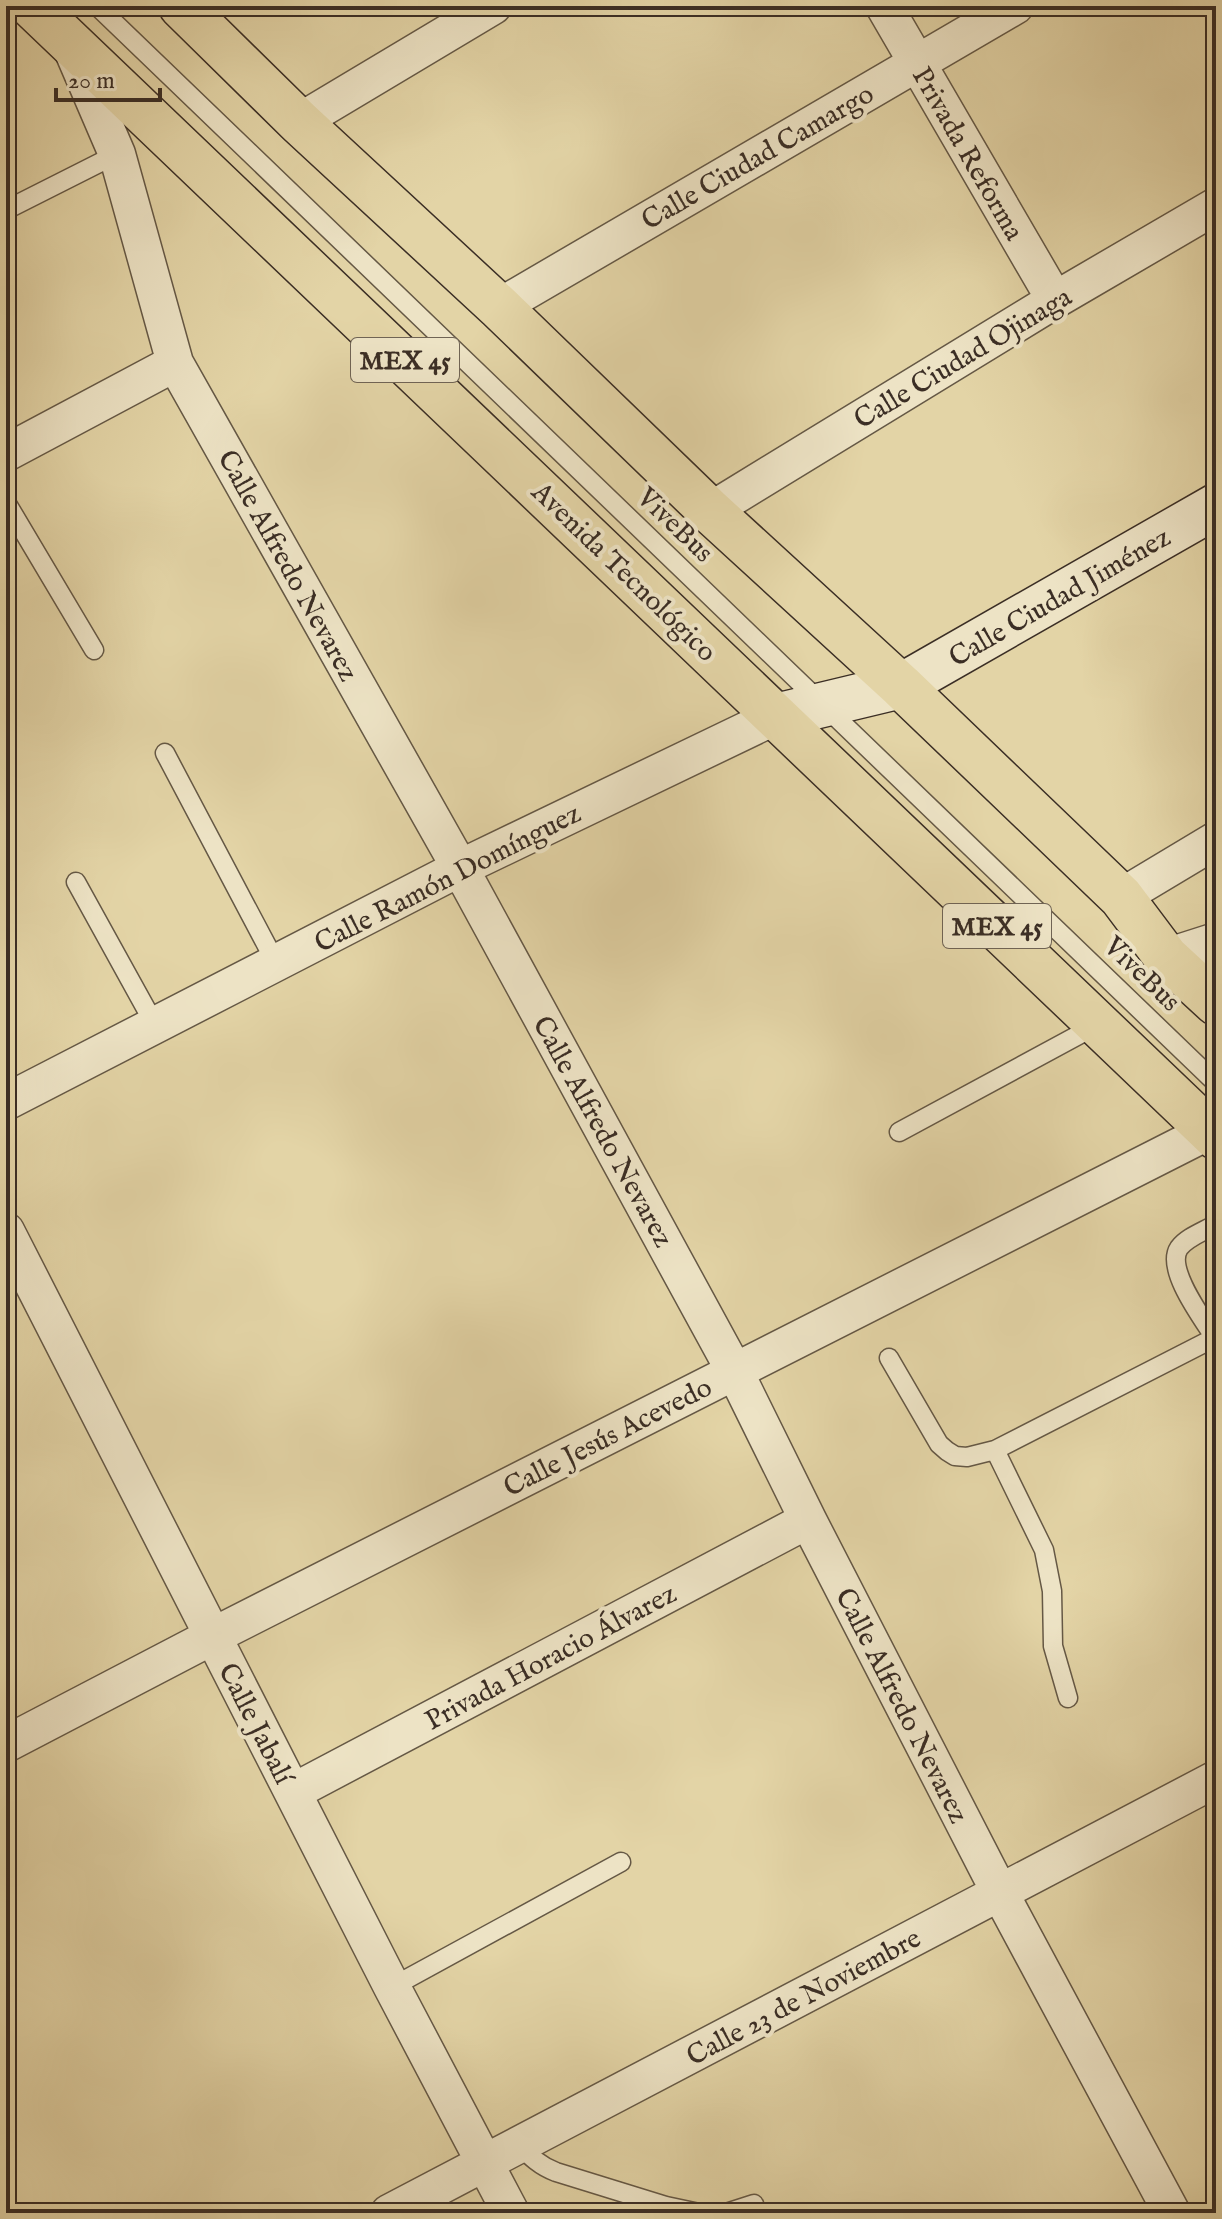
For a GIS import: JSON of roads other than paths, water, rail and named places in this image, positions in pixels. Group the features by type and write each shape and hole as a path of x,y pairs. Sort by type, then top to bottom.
{"main road":[{"name":"Avenida Tecnológico","path":"32,6 1212,1134"},
{"path":"181,6 299,122 499,307 710,511 901,686 1121,897 1166,957 1216,1003"}],"street":[{"path":"299,122 493,6"},
{"name":"Privada Reforma","path":"884,6 1055,300"},
{"name":"Calle Ciudad Camargo","path":"499,307 1015,6"},
{"name":"Calle Alfredo Nevarez","path":"68,38 117,154 175,363 460,868 735,1372 1000,1893 1172,2213"},
{"name":"Calle Ciudad Ojinaga","path":"710,511 1055,300 1216,206"},
{"path":"6,453 175,363"},
{"name":"Calle Ciudad Jiménez","path":"901,686 1216,506"},
{"name":"Calle Ramón Domínguez","path":"6,1102 460,868 776,716 901,686"},
{"path":"1121,897 1216,840"},
{"path":"1166,957 1216,941"},
{"name":"Calle Jesús Acevedo","path":"6,1744 213,1636 1212,1134"},
{"name":"Calle Jabalí","path":"6,1231 392,1987 511,2213"},
{"name":"Privada Horacio Álvarez","path":"293,1792 808,1520"},
{"name":"Calle 23 de Noviembre","path":"389,2213 1216,1779"}],"lane":[{"name":"ViveBus","path":"97,6 1216,1083"},
{"path":"6,210 117,154"},
{"path":"6,502 94,650"},
{"path":"165,753 276,963"},
{"path":"76,882 155,1025"},
{"path":"899,1132 1099,1023"},
{"path":"889,1358 939,1444 947,1451 955,1456 967,1457 995,1450 1215,1338 1182,1283 1175,1258 1183,1244 1216,1224"},
{"path":"995,1450 1044,1550 1052,1591 1053,1646 1068,1698"},
{"path":"392,1987 621,1862"},
{"path":"519,2145 544,2168 666,2206 699,2213"},
{"path":"726,2213 754,2204"}]}
